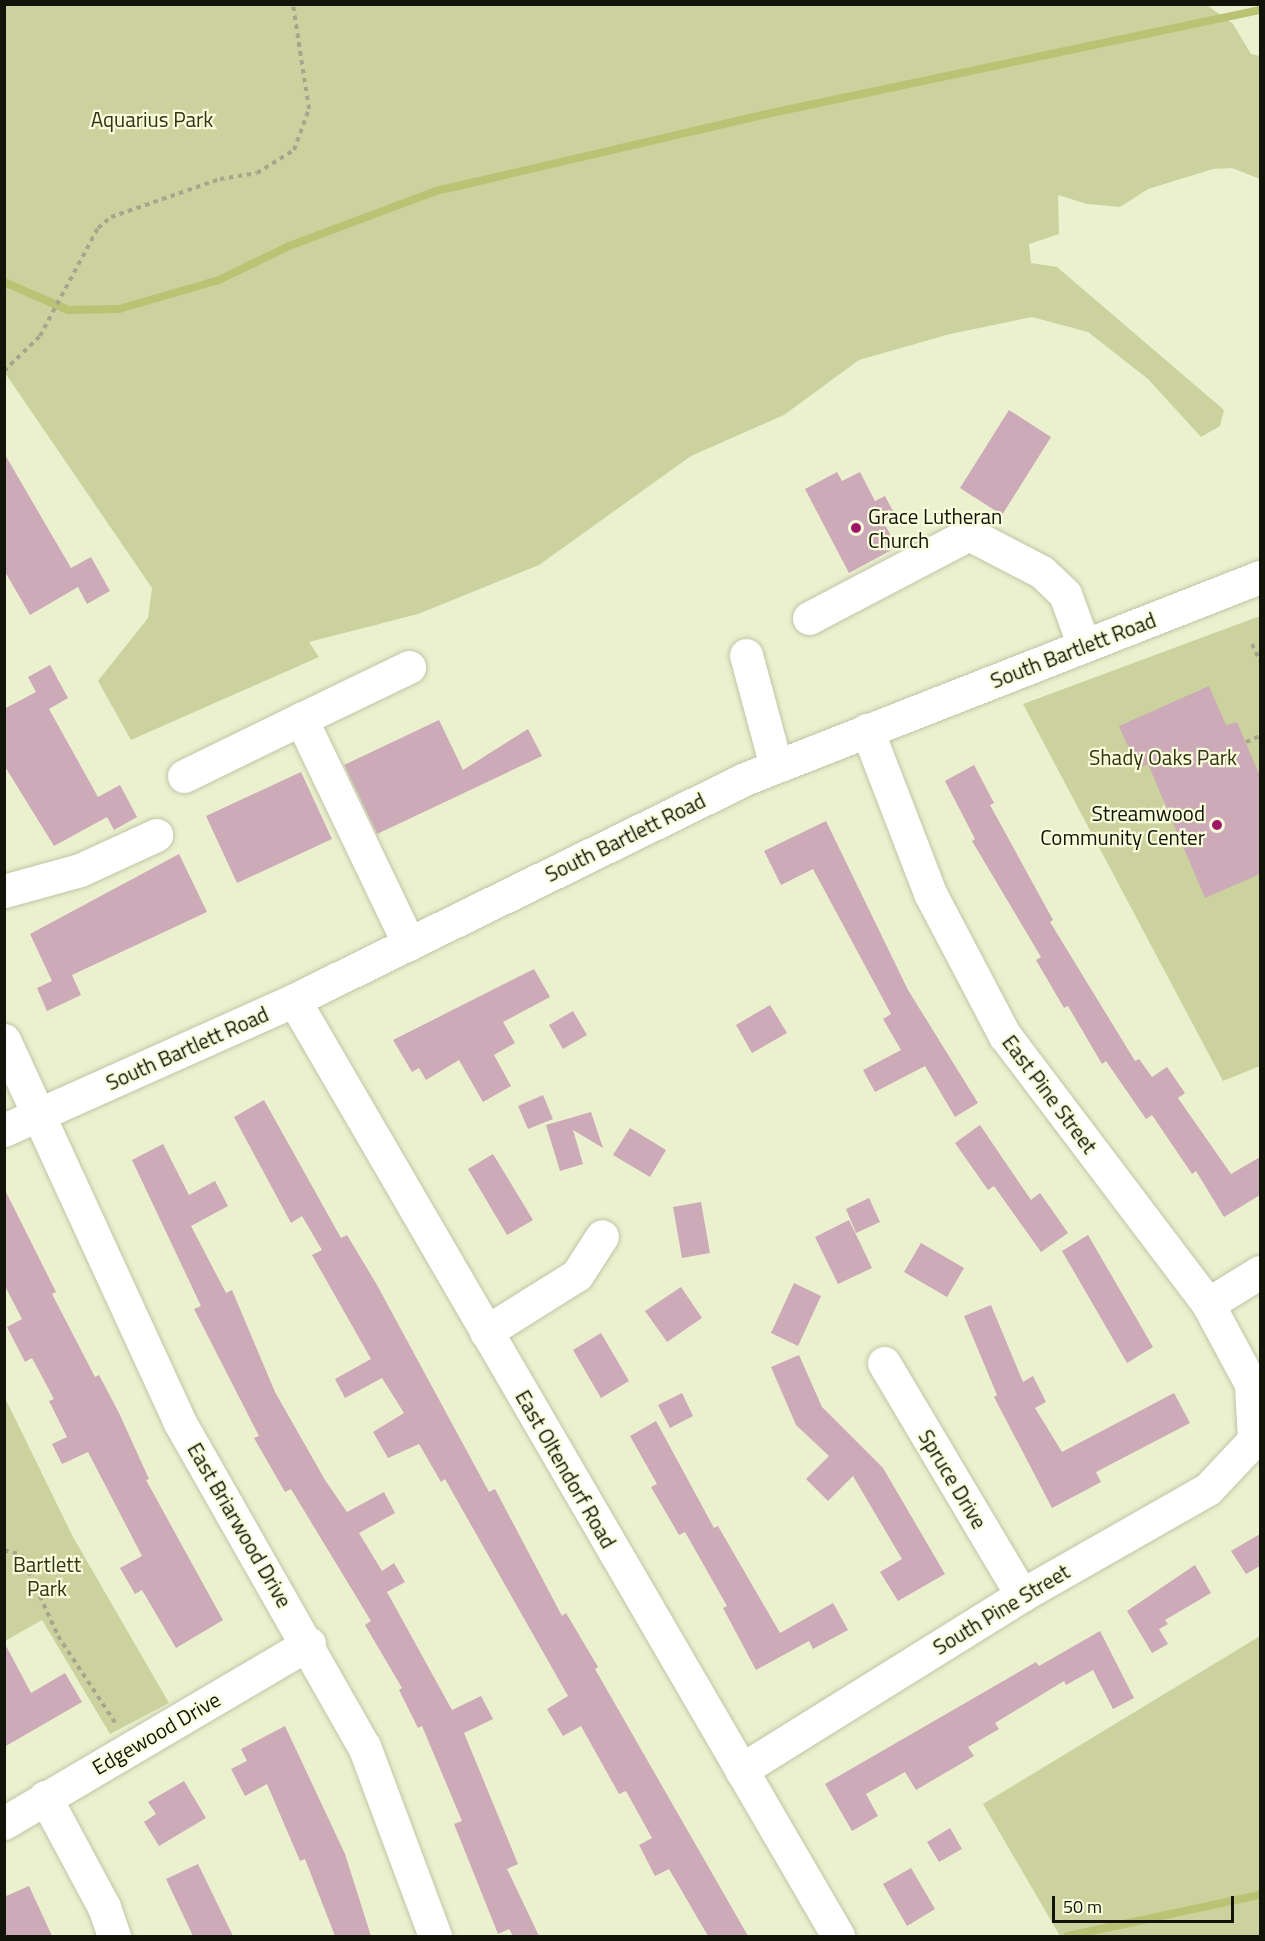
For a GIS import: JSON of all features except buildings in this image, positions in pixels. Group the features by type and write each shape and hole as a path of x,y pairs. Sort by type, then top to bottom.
{"street":[{"path":"810,618 969,534 1042,572 1065,594 1084,646"},
{"name":"South Bartlett Road","path":"4,1130 294,1000 776,766 1260,577"},
{"path":"746,655 776,766"},
{"path":"184,776 410,667"},
{"path":"301,719 409,944"},
{"name":"East Pine Street","path":"867,730 930,893 1005,1036 1208,1304 1251,1384 1254,1440"},
{"path":"4,891 80,870 156,835"},
{"name":"East Oltendorf Road","path":"294,1000 838,1936"},
{"name":"East Briarwood Drive","path":"4,1040 35,1116 179,1421 309,1643 364,1746 435,1936"},
{"path":"486,1332 577,1275 602,1236"},
{"path":"1208,1304 1260,1272"},
{"name":"Spruce Drive","path":"884,1363 1022,1595"},
{"name":"South Pine Street","path":"741,1770 1022,1595 1208,1489 1254,1440"},
{"name":"Edgewood Drive","path":"4,1823 309,1643"},
{"path":"45,1797 104,1907 114,1936"}],"path":[{"path":"4,371 40,336 98,228 111,217 220,179 257,173 294,150 309,109 293,4"},
{"path":"1252,644 1260,661"},
{"path":"1246,742 1260,736"},
{"path":"4,1550 21,1555 58,1636 132,1748"}],"green space":[{"name":"Aquarius Park","path":"4,5 1207,5 1233,24 1251,54 1260,56 1260,179 1232,168 1213,169 1148,189 1120,207 1087,204 1058,195 1059,234 1029,244 1031,263 1057,267 1224,410 1220,426 1201,437 1148,379 1088,332 1032,317 950,334 859,360 784,415 691,456 539,565 418,614 309,642 319,657 131,740 98,681 148,618 152,588 5,373"},
{"name":"Shady Oaks Park","path":"1260,616 1260,1066 1223,1081 1023,704"},
{"name":"Bartlett Park","path":"5,1398 73,1537 169,1703 110,1734 42,1620 5,1641"},
{"path":"1260,1636 1260,1936 1060,1936 983,1804"}],"waterway":[{"path":"4,282 68,310 119,309 219,280 289,246 436,191 776,112 1260,10"},
{"path":"1068,1936 1260,1895"}],"place":[{"name":"Grace Lutheran Church","path":"856,528"},
{"name":"Streamwood Community Center","path":"1217,825"}]}
